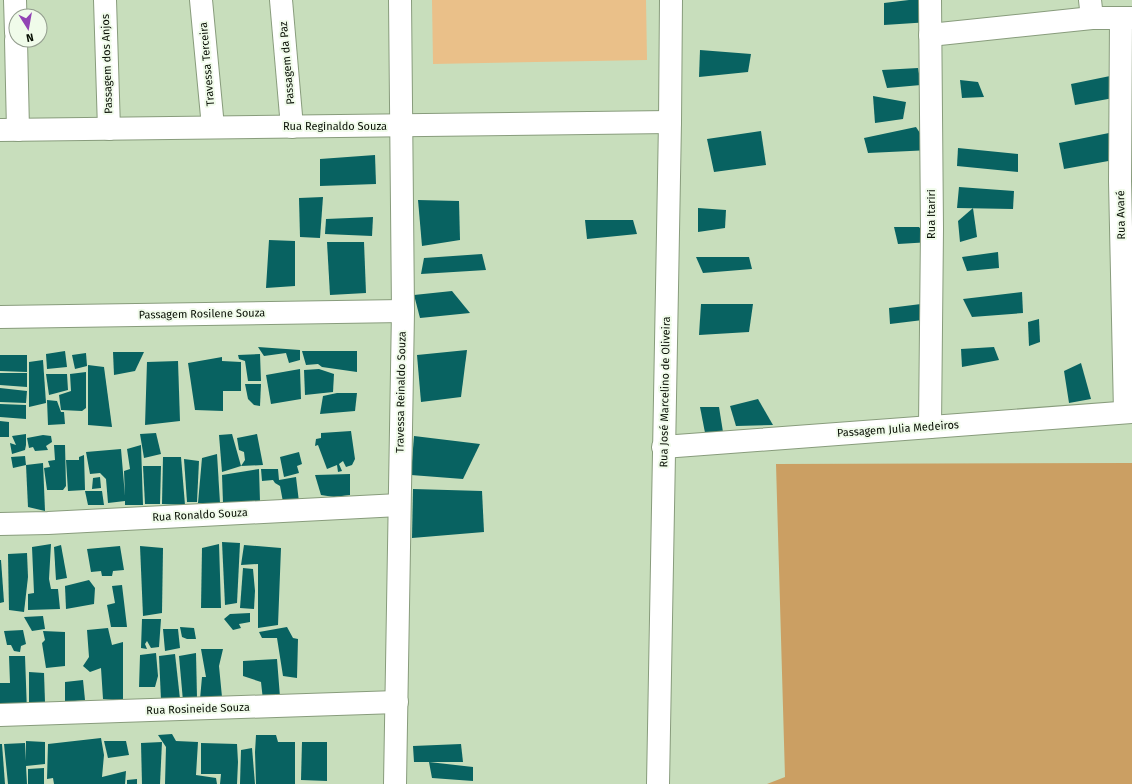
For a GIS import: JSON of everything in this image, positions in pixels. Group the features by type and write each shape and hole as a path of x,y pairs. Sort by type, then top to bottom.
{"street":[{"name":"Passagem dos Anjos","path":"105,0 109,129"},
{"name":"Travessa Terceira","path":"201,0 213,127"},
{"name":"Passagem da Paz","path":"281,0 292,127"},
{"name":"Travessa Reinaldo Souza","path":"395,784 403,311 400,0"},
{"name":"Rua José Marcelino de Oliveira","path":"658,784 671,0"},
{"name":"Rua Itariri","path":"930,0 932,228 930,427"},
{"path":"930,35 1091,9 1127,18"},
{"name":"Rua Avaré","path":"1127,18 1120,181 1129,412"},
{"path":"9,130 15,48"},
{"name":"Rua Reginaldo Souza","path":"9,130 670,122"},
{"name":"Passagem Rosilene Souza","path":"0,317 403,311"},
{"name":"Passagem Julia Medeiros","path":"663,446 1129,412"},
{"name":"Rua Ronaldo Souza","path":"0,524 48,523 399,505"},
{"name":"Rua Rosineide Souza","path":"0,715 397,702"}],"shaded area":[{"path":"432,0 646,0 647,60 433,64"},
{"path":"1132,463 1132,784 767,784 785,777 776,464"}],"building":[{"path":"920,0 930,22 884,25 884,3"},
{"path":"700,50 751,54 748,72 699,77"},
{"path":"918,68 921,85 887,88 882,70"},
{"path":"1115,75 1119,97 1075,105 1071,84"},
{"path":"960,80 978,82 984,97 962,98"},
{"path":"873,96 906,102 903,119 875,123"},
{"path":"916,127 931,150 868,153 864,138"},
{"path":"761,131 766,165 714,172 707,139"},
{"path":"1109,133 1114,160 1064,169 1059,143"},
{"path":"958,148 1018,154 1018,172 957,166"},
{"path":"375,155 376,184 320,186 320,159"},
{"path":"959,187 1014,191 1013,209 957,208"},
{"path":"323,197 320,238 300,237 299,198"},
{"path":"418,200 459,201 460,240 422,246"},
{"path":"698,208 726,210 725,228 698,232"},
{"path":"973,208 977,237 960,242 958,221"},
{"path":"373,217 372,236 325,234 326,219"},
{"path":"585,220 633,220 637,234 587,239"},
{"path":"894,227 919,227 931,242 898,244"},
{"path":"269,240 295,241 295,286 266,288"},
{"path":"327,242 364,242 366,293 330,295"},
{"path":"998,252 999,268 967,271 962,257"},
{"path":"482,254 486,270 421,274 424,258"},
{"path":"696,257 749,257 752,269 703,273"},
{"path":"452,291 470,313 420,318 414,295"},
{"path":"1022,292 1023,313 972,317 963,299"},
{"path":"701,304 753,304 749,332 699,335"},
{"path":"921,304 931,319 890,324 889,308"},
{"path":"1039,319 1040,342 1029,346 1028,322"},
{"path":"258,347 300,350 300,360 289,363 286,353 264,356"},
{"path":"994,347 999,360 962,367 961,349"},
{"path":"467,350 461,397 421,402 417,355"},
{"path":"65,351 67,367 47,369 46,354"},
{"path":"302,351 357,351 357,372 322,367 318,364 306,365"},
{"path":"113,352 144,352 135,371 114,375"},
{"path":"86,353 87,366 75,369 72,355"},
{"path":"260,354 261,381 248,381 245,361 239,359 238,355"},
{"path":"0,355 27,355 27,372 0,371"},
{"path":"222,357 222,361 241,362 241,391 223,391 223,411 195,410 188,363"},
{"path":"43,360 46,403 29,407 29,362"},
{"path":"178,361 180,421 145,425 147,362"},
{"path":"1081,363 1091,399 1069,403 1064,371"},
{"path":"88,365 104,367 112,427 88,425"},
{"path":"300,369 301,399 271,404 266,375"},
{"path":"319,369 334,374 333,392 305,395 304,370"},
{"path":"86,372 86,408 82,411 61,410 59,395 71,391 70,374"},
{"path":"0,373 27,373 27,387 0,385"},
{"path":"46,374 67,374 68,390 49,395"},
{"path":"245,384 261,384 260,406 254,405 248,399"},
{"path":"0,388 27,391 26,403 0,402"},
{"path":"337,393 357,393 355,411 320,414 323,396"},
{"path":"758,399 773,425 736,426 730,406"},
{"path":"47,400 57,401 61,412 64,412 65,424 48,425"},
{"path":"0,404 26,405 26,419 0,417"},
{"path":"700,407 719,407 723,432 707,443"},
{"path":"0,421 9,422 9,437 0,437"},
{"path":"351,431 355,459 352,465 346,467 343,461 339,464 342,471 338,472 337,465 327,469 318,445 315,446 316,439 321,438 321,433"},
{"path":"156,433 161,454 144,458 140,434"},
{"path":"26,434 25,450 12,454 10,443 16,445 12,436"},
{"path":"232,434 241,466 222,472 219,435"},
{"path":"257,434 263,465 241,466 245,460 244,452 239,450 237,438"},
{"path":"43,435 51,436 52,442 46,446 48,450 35,451 33,447 29,448 27,438"},
{"path":"414,436 480,444 463,479 411,475"},
{"path":"54,445 65,445 66,486 63,490 47,490 44,468 50,467 48,461 55,460"},
{"path":"141,445 143,505 125,505 125,501 108,503 106,479 100,473 90,474 86,452 121,449 125,496 124,471 130,469 127,449"},
{"path":"299,452 302,464 297,466 299,473 284,477 280,457"},
{"path":"217,454 220,503 198,503 202,458"},
{"path":"84,455 85,490 68,491 66,460 79,460 79,457"},
{"path":"25,456 26,465 13,468 11,457"},
{"path":"163,457 181,457 185,505 162,504"},
{"path":"184,459 199,461 197,502 187,502"},
{"path":"43,463 45,511 28,507 26,465"},
{"path":"143,466 161,466 160,504 145,504"},
{"path":"259,469 260,502 223,503 222,475"},
{"path":"261,469 278,469 279,480 296,477 299,502 283,502 280,486 273,480 262,481"},
{"path":"350,474 350,495 334,497 321,495 315,475"},
{"path":"100,477 101,488 92,489 93,478"},
{"path":"413,489 482,491 484,532 412,538"},
{"path":"85,491 102,491 104,505 88,505"},
{"path":"222,542 240,543 237,603 225,605"},
{"path":"51,544 49,579 51,589 58,589 60,609 28,610 28,594 34,593 32,547"},
{"path":"219,544 221,608 201,608 202,548"},
{"path":"61,545 67,578 56,580 54,547"},
{"path":"244,545 281,548 278,625 258,628 258,564 241,565"},
{"path":"120,546 124,570 113,571 112,576 102,576 101,571 91,572 87,549"},
{"path":"140,546 163,548 162,613 143,616"},
{"path":"27,553 28,577 24,612 9,610 8,554"},
{"path":"0,560 4,602 0,603"},
{"path":"243,568 253,569 255,591 254,609 240,608"},
{"path":"89,580 95,588 94,604 66,609 65,586"},
{"path":"122,585 127,627 111,627 107,605 115,603 112,586"},
{"path":"250,613 250,622 239,624 241,628 233,630 224,619 230,614"},
{"path":"43,616 45,629 32,631 24,617"},
{"path":"142,619 161,619 159,647 151,648 147,641 145,644 147,649 141,648"},
{"path":"180,627 194,628 196,639 187,639 182,637"},
{"path":"287,627 293,638 298,639 297,678 283,676 277,638 262,638 259,632"},
{"path":"108,628 112,645 123,642 123,701 103,699 101,668 90,672 83,666 89,657 87,630"},
{"path":"163,629 178,629 180,648 165,651"},
{"path":"23,630 26,644 21,646 20,652 14,651 11,645 7,645 4,631"},
{"path":"43,631 65,632 65,666 46,668 42,643 45,640"},
{"path":"201,649 223,649 219,666 222,697 200,699 202,677 206,677"},
{"path":"156,653 158,676 155,687 139,687 140,655"},
{"path":"196,653 197,698 183,701 179,656"},
{"path":"175,654 180,699 161,700 159,656"},
{"path":"9,656 25,656 27,712 0,713 0,683 10,683"},
{"path":"277,659 280,697 263,700 261,682 243,676 243,661"},
{"path":"29,672 44,673 45,702 29,702"},
{"path":"83,680 85,700 65,702 65,682"},
{"path":"172,734 176,741 198,742 196,775 216,778 217,784 165,784 166,747 158,735"},
{"path":"256,735 276,735 278,742 295,742 295,784 256,784"},
{"path":"101,738 104,755 102,777 126,771 125,784 54,784 53,778 47,779 48,744"},
{"path":"26,741 45,742 45,764 26,766 27,784 8,784 4,744 25,743 26,761"},
{"path":"104,741 126,741 129,755 108,758"},
{"path":"162,742 160,784 142,784 141,743"},
{"path":"302,742 327,742 327,781 301,780"},
{"path":"201,743 237,744 237,784 220,784 221,774 201,774"},
{"path":"0,744 2,744 5,784 0,784"},
{"path":"461,744 463,762 414,762 413,746"},
{"path":"252,748 255,784 240,784 241,750"},
{"path":"429,762 473,767 473,781 432,778"},
{"path":"44,768 44,784 28,784 28,769"},
{"path":"137,779 137,784 127,784 127,780"}]}
